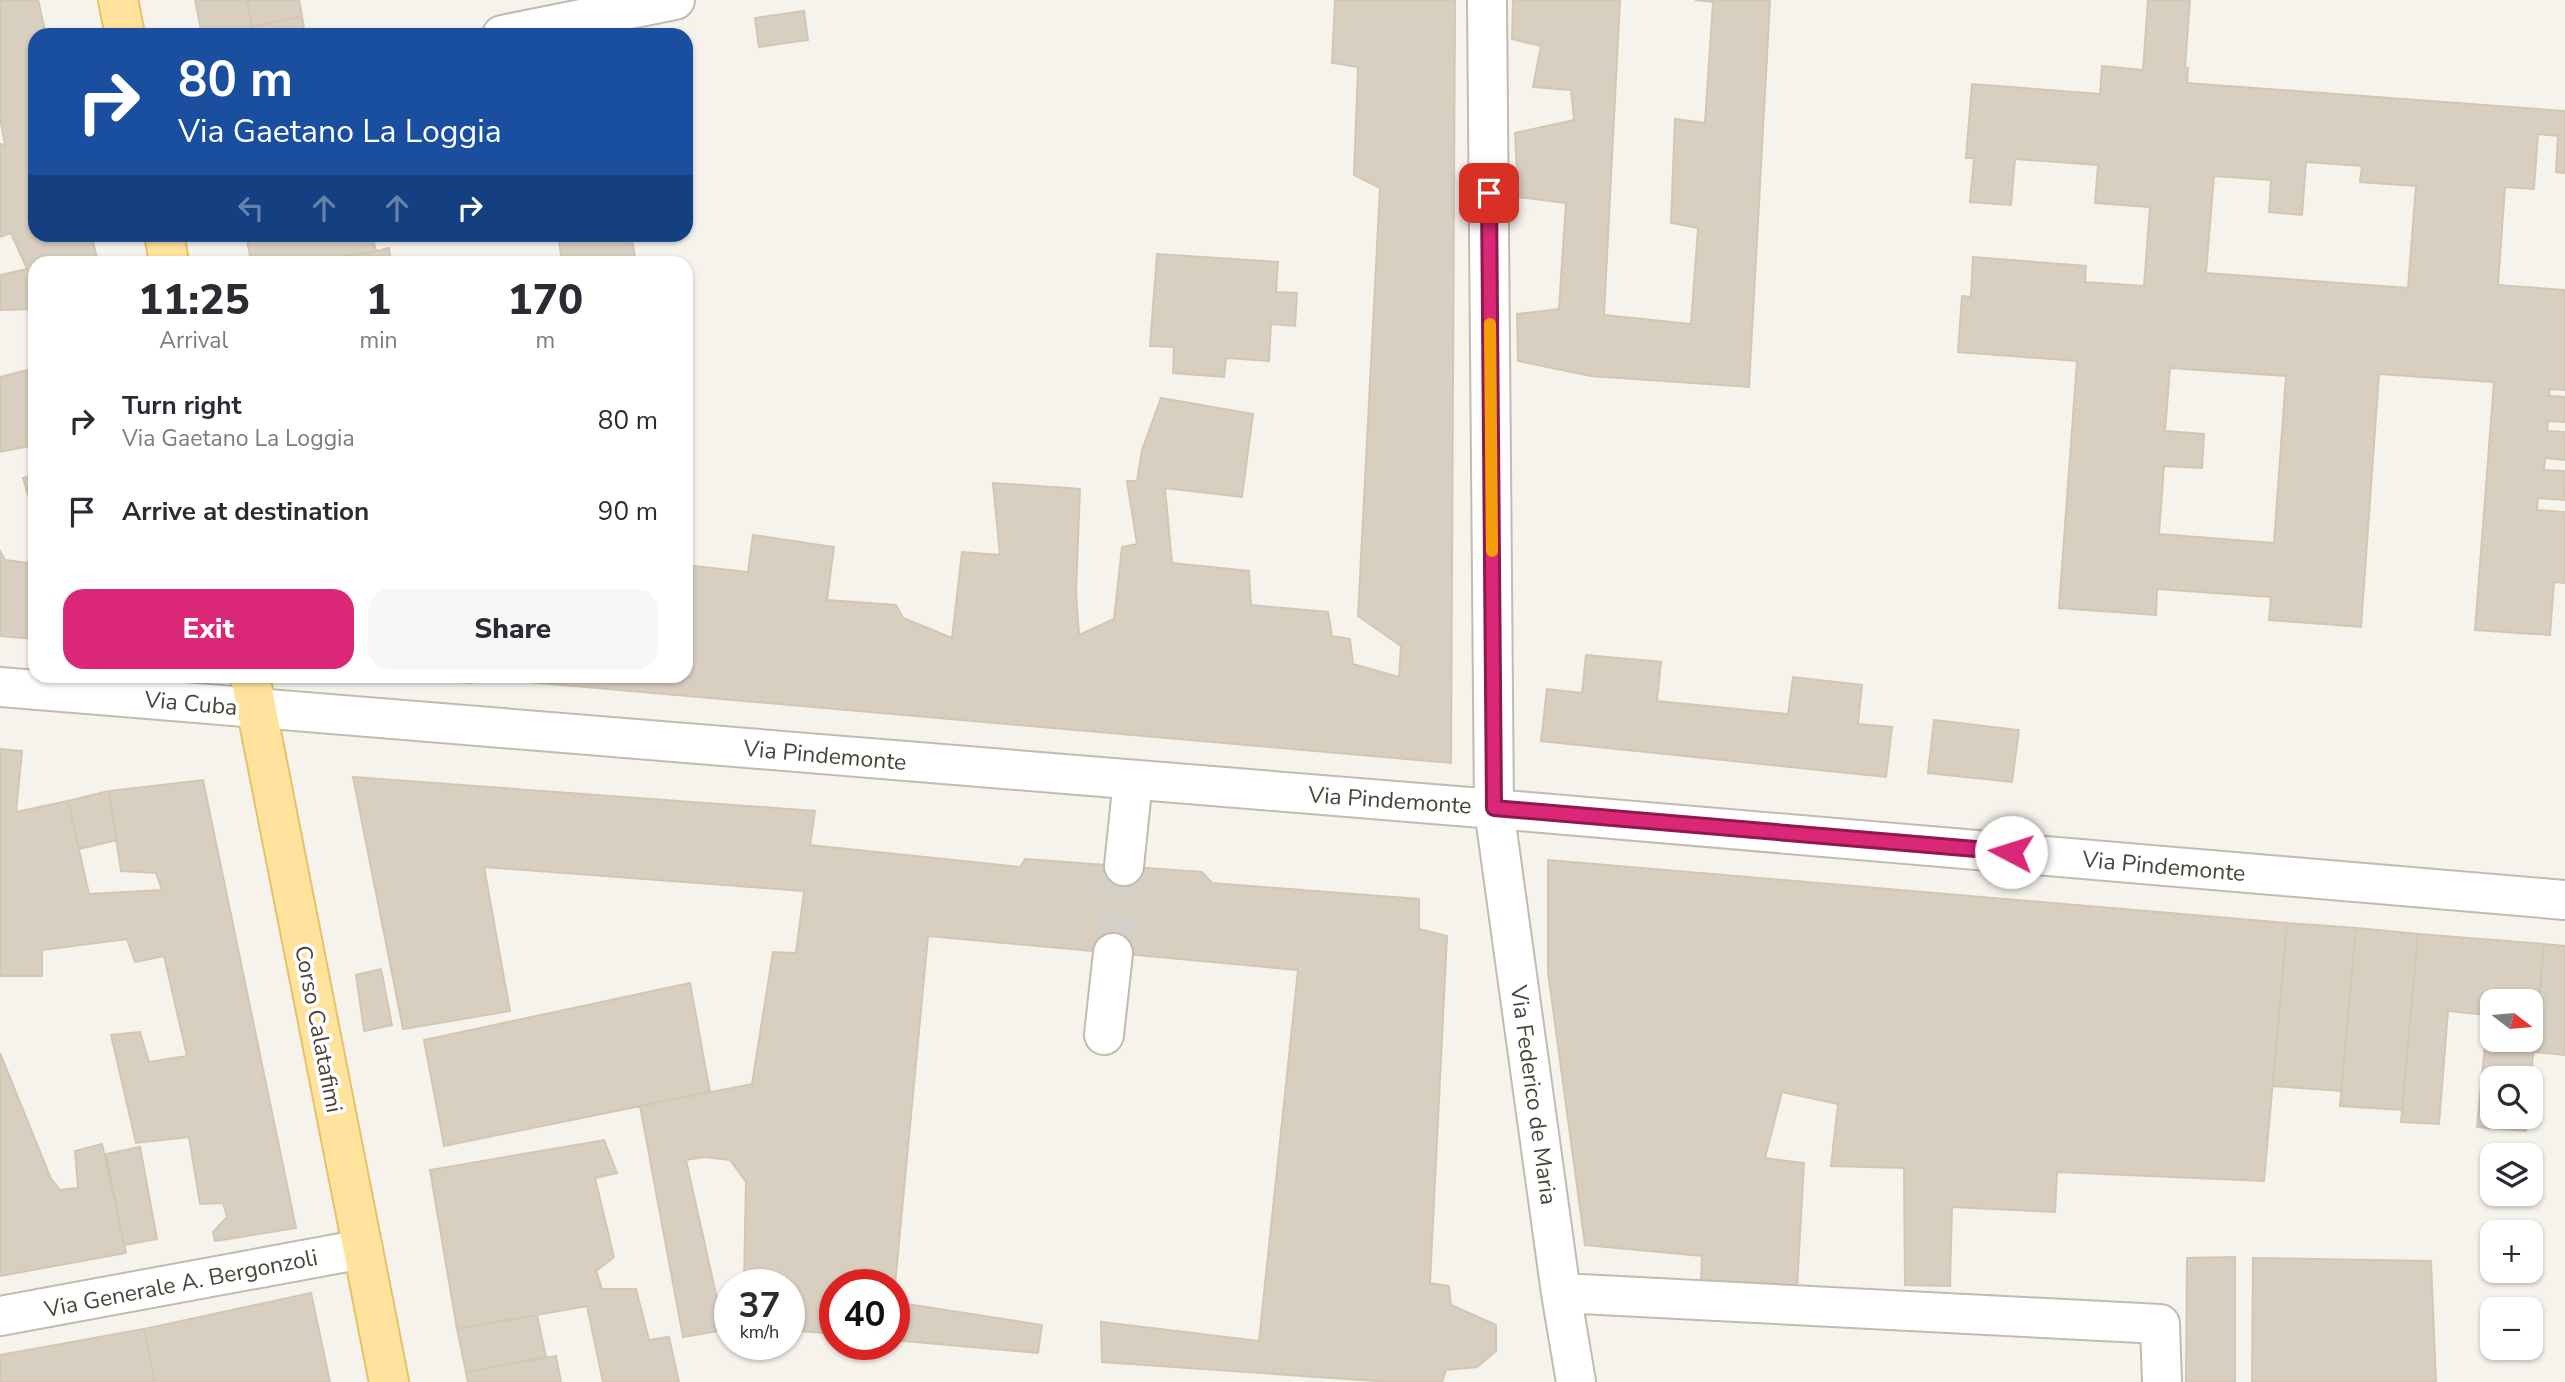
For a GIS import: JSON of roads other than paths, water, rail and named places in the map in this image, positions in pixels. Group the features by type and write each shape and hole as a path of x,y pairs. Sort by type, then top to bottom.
{"main road":[{"path":"118,0 124,28"},
{"name":"Corso Calatafimi","path":"253,692 389,1382"}],"street":[{"path":"521,28 569,10 675,0"},
{"name":"Via Federico de Maria","path":"1487,0 1494,808 1561,1293 1576,1382"},
{"name":"Via Cuba","path":"0,687 253,692"},
{"name":"Via Pindemonte","path":"253,692 1133,780 1494,808 2565,900"},
{"path":"1124,866 1133,780"},
{"path":"1104,1035 1113,953"},
{"name":"Via Generale A. Bergonzoli","path":"0,1316 363,1249"},
{"path":"1561,1293 2160,1324 2162,1382"}],"tunnel":[{"path":"1113,953 1124,866"}]}
